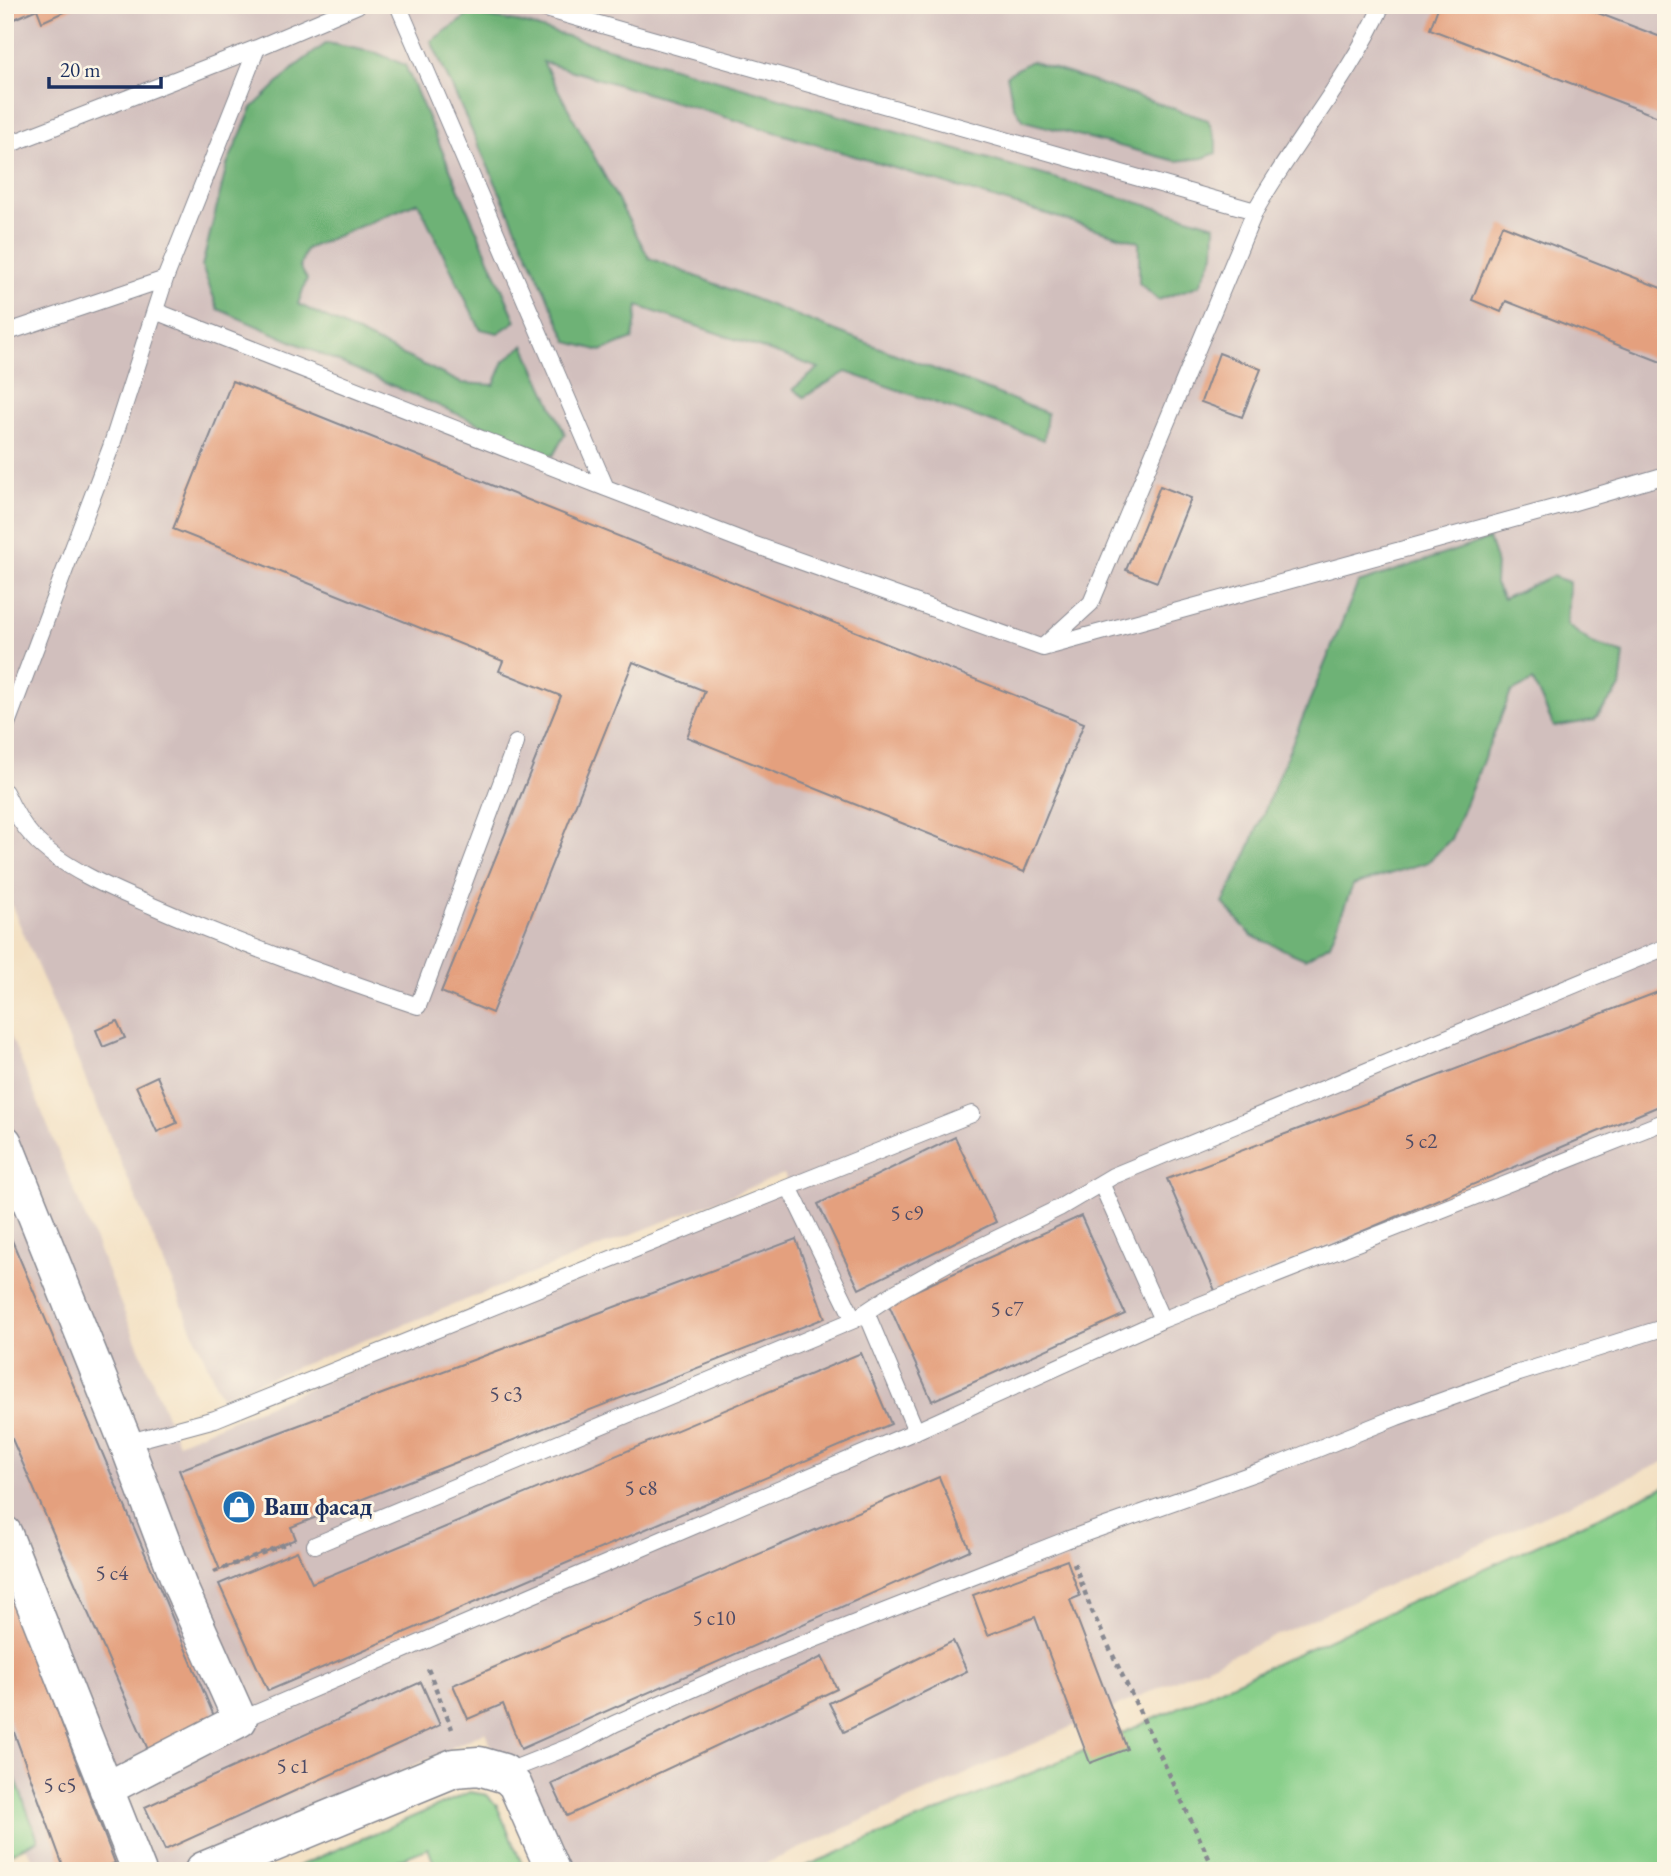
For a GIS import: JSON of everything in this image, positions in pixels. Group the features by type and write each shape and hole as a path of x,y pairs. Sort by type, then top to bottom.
{"street":[{"path":"5,1142 126,1443 180,1586 240,1720 106,1789"},
{"path":"5,1533 139,1871"},
{"path":"204,1871 454,1768 485,1770 515,1786 553,1871"}],"lane":[{"path":"5,146 257,48 358,5"},
{"path":"398,5 606,488"},
{"path":"532,5 1255,211"},
{"path":"1042,648 1091,603 1255,211 1272,180 1367,38 1382,5"},
{"path":"5,729 111,447 165,279 257,48"},
{"path":"5,334 165,279"},
{"path":"155,311 744,541 1042,648 1666,475"},
{"path":"5,792 33,838 69,865 113,889 196,926 331,977 418,1006 516,743"},
{"path":"316,1545 860,1316 955,1259 1059,1208 1113,1176 1666,947"},
{"path":"126,1443 215,1419 972,1114"},
{"path":"240,1720 916,1431 1161,1320 1666,1121"},
{"path":"1101,1183 1161,1320"},
{"path":"789,1187 860,1316 916,1431"},
{"path":"485,1770 579,1743 614,1724 731,1672 1066,1539 1280,1464 1397,1417 1519,1373 1666,1327"}],"path":[{"path":"1066,1539 1091,1609 1215,1871"},
{"path":"180,1586 293,1541 316,1545"},
{"path":"418,1644 485,1770"},
{"path":"5,1862 11,1871"}],"shaded area":[{"path":"5,5 1666,5 1666,1461 749,1871 545,1871 485,1732 191,1871 39,1871 5,1806 5,1022 178,1443 789,1187 784,1174 221,1397 5,890"}],"green space":[{"path":"470,14 522,23 1215,225 1214,254 1200,285 1158,300 1139,283 1139,242 543,62 649,258 1047,413 1044,440 846,372 804,397 793,389 819,368 638,306 633,339 601,351 568,342 431,41"},
{"path":"327,43 377,53 405,65 516,321 498,333 480,329 418,202 306,249 300,267 307,279 298,304 461,383 494,385 504,361 524,345 565,434 553,456 218,309 202,266 227,165 252,108 297,65"},
{"path":"1031,61 1208,120 1216,141 1216,153 1203,158 1176,161 1024,121 1013,105 1007,75"},
{"path":"1489,539 1496,560 1495,584 1503,599 1552,576 1569,582 1567,625 1592,643 1624,654 1620,688 1594,720 1554,727 1533,681 1511,692 1451,839 1428,862 1353,885 1330,944 1305,959 1252,936 1223,903 1245,858 1358,583"},
{"path":"1666,1486 1666,1871 794,1871 1070,1757"},
{"path":"5,1750 38,1840 11,1853 5,1838"},
{"path":"470,1792 487,1795 497,1806 525,1871 437,1871 428,1848 372,1871 287,1871"}],"building":[{"path":"5,5 79,5 42,22 37,9 5,23"},
{"path":"1439,5 1577,5 1666,39 1666,120 1430,29"},
{"path":"1502,225 1666,290 1666,364 1506,301 1501,312 1472,300"},
{"path":"1219,353 1261,369 1242,417 1201,402"},
{"path":"232,381 1084,723 1024,872 687,737 705,691 633,662 492,1013 441,992 561,696 499,671 503,661 173,529"},
{"path":"1160,486 1191,498 1157,582 1126,570"},
{"path":"1666,989 1666,1103 1216,1293 1167,1179"},
{"path":"117,1021 125,1038 103,1047 96,1030"},
{"path":"157,1076 177,1123 157,1132 136,1086"},
{"path":"955,1137 996,1222 859,1289 818,1204"},
{"path":"1081,1216 1125,1314 932,1401 888,1303"},
{"path":"5,1224 217,1723 149,1752 5,1423"},
{"path":"796,1239 825,1318 291,1527 296,1539 220,1570 179,1470"},
{"path":"861,1353 891,1424 268,1691 219,1584 297,1551 312,1583"},
{"path":"939,1477 970,1550 521,1749 503,1704 468,1719 453,1685"},
{"path":"1067,1560 1080,1596 1070,1600 1127,1749 1090,1763 1035,1617 988,1635 973,1595"},
{"path":"5,1574 115,1863 96,1871 65,1871 5,1708"},
{"path":"953,1641 967,1671 844,1732 829,1703"},
{"path":"822,1657 837,1689 567,1816 552,1784"},
{"path":"421,1682 440,1725 165,1850 145,1807"}],"place":[{"name":"Ваш фасад","path":"239,1507"}]}
